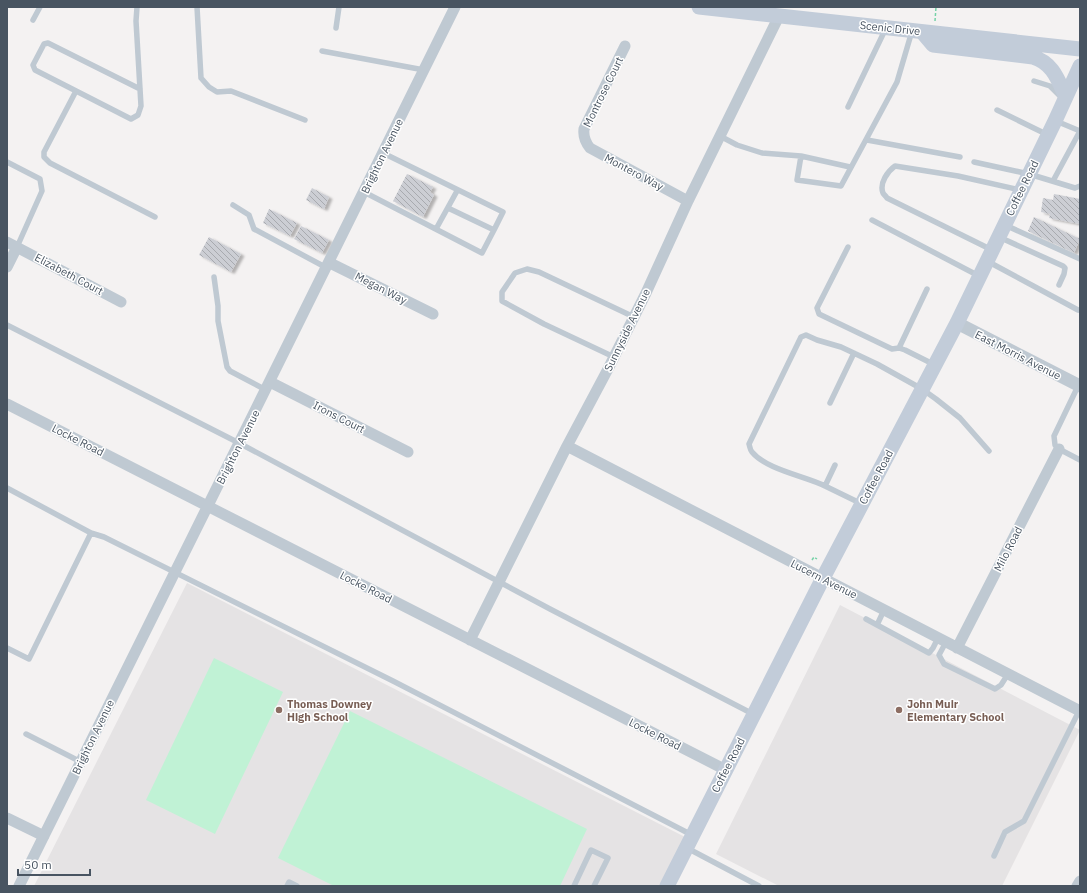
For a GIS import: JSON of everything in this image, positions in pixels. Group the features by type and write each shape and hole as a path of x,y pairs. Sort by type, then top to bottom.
{"main road":[{"name":"Scenic Drive","path":"716,8 1080,50"},
{"path":"917,31 933,45 1040,60 1047,64 1055,74 1065,99"},
{"name":"Coffee Road","path":"667,886 823,578 957,323 1056,120 1080,66"}],"street":[{"name":"Brighton Avenue","path":"19,886 455,7"},
{"name":"Sunnyside Avenue","path":"470,640 634,317 688,201 779,16"},
{"name":"Montrose Court","path":"584,138 584,128 625,46"},
{"name":"Montero Way","path":"584,138 590,148 688,201"},
{"path":"7,267 12,244"},
{"name":"Elizabeth Court","path":"12,244 121,302"},
{"name":"Megan Way","path":"328,265 433,314"},
{"name":"East Morris Avenue","path":"957,323 1079,385"},
{"name":"Irons Court","path":"268,386 408,452"},
{"name":"Locke Road","path":"7,404 726,770"},
{"name":"Lucern Avenue","path":"568,446 1080,711"},
{"name":"Milo Road","path":"957,648 1059,449"},
{"path":"7,818 44,836"},
{"path":"1077,886 1080,881"}],"lane":[{"path":"33,20 40,7"},
{"path":"137,7 136,21 140,88 140,106 138,115 131,119 33,68 36,58 45,42 140,88"},
{"path":"197,7 201,78 209,87 217,92 231,91 305,120"},
{"path":"336,28 339,7"},
{"path":"848,107 887,28"},
{"path":"801,156 797,180 841,186 897,82 917,31"},
{"path":"322,51 424,70"},
{"path":"1034,81 1050,86 1065,99"},
{"path":"76,91 44,152 44,157 54,166 155,217"},
{"path":"997,110 1048,135"},
{"path":"1053,181 1080,131 1056,120"},
{"path":"720,136 737,145 762,153 801,156 850,167"},
{"path":"867,140 960,157"},
{"path":"364,192 482,253 503,212 457,191 383,153"},
{"path":"7,162 40,179 42,191 12,244"},
{"path":"974,162 1029,174 1076,188 1080,186"},
{"path":"1021,190 958,176 895,166 890,169 882,184 883,193 887,198 996,243 1063,266 1065,268 1064,274 1059,285"},
{"path":"436,229 457,191"},
{"path":"233,205 249,216 254,229 328,265"},
{"path":"448,208 494,230"},
{"path":"872,220 980,276"},
{"path":"996,243 1080,259"},
{"path":"996,243 1078,310"},
{"path":"848,247 817,308 820,314 892,349 899,348 905,350 935,366"},
{"path":"614,357 544,324 502,302 502,292 515,273 527,269 539,272 634,317"},
{"path":"214,276 218,306 218,320 226,367 230,371 268,386"},
{"path":"899,348 927,289"},
{"path":"7,325 239,443 594,632 754,714"},
{"path":"862,504 825,486 772,466 757,457 751,451 749,444 801,337 806,335 841,347 877,364 922,389 960,418 989,451"},
{"path":"830,402 854,353"},
{"path":"1079,385 1054,436 1055,445 1059,449 1080,460"},
{"path":"825,486 835,465"},
{"path":"7,488 91,533 104,537 393,681 690,841 759,886"},
{"path":"7,648 29,659 91,533"},
{"path":"877,625 884,610"},
{"path":"866,619 929,652 942,640"},
{"path":"942,640 939,655 944,664 995,689 1001,685 1008,674"},
{"path":"994,856 1005,832 1024,821 1080,711"},
{"path":"26,734 81,762"},
{"path":"574,886 591,850 608,858 594,886"},
{"path":"288,884 297,886"}],"path":[{"path":"812,560 814,557 818,559"}],"shaded area":[{"name":"Thomas Downey High School","path":"187,583 685,837 661,886 34,886"},
{"path":"840,605 1080,730 1002,886 779,886 716,854"}],"green space":[{"path":"214,658 283,692 215,834 146,800"},
{"path":"350,711 587,829 560,886 334,886 278,858"}],"building":[{"path":"407,174 433,187 430,192 434,195 423,217 393,201"},
{"path":"312,188 329,197 324,209 306,200"},
{"path":"1054,194 1080,199 1080,224 1049,218 1050,214 1041,212 1043,198 1053,200"},
{"path":"269,209 297,223 290,236 263,223"},
{"path":"1034,217 1080,239 1074,253 1028,231"},
{"path":"301,226 329,240 322,253 294,239"},
{"path":"209,237 241,254 231,272 199,255"}],"place":[{"name":"Thomas Downey High School","path":"279,710"},
{"name":"John Muir Elementary School","path":"899,710"}]}
